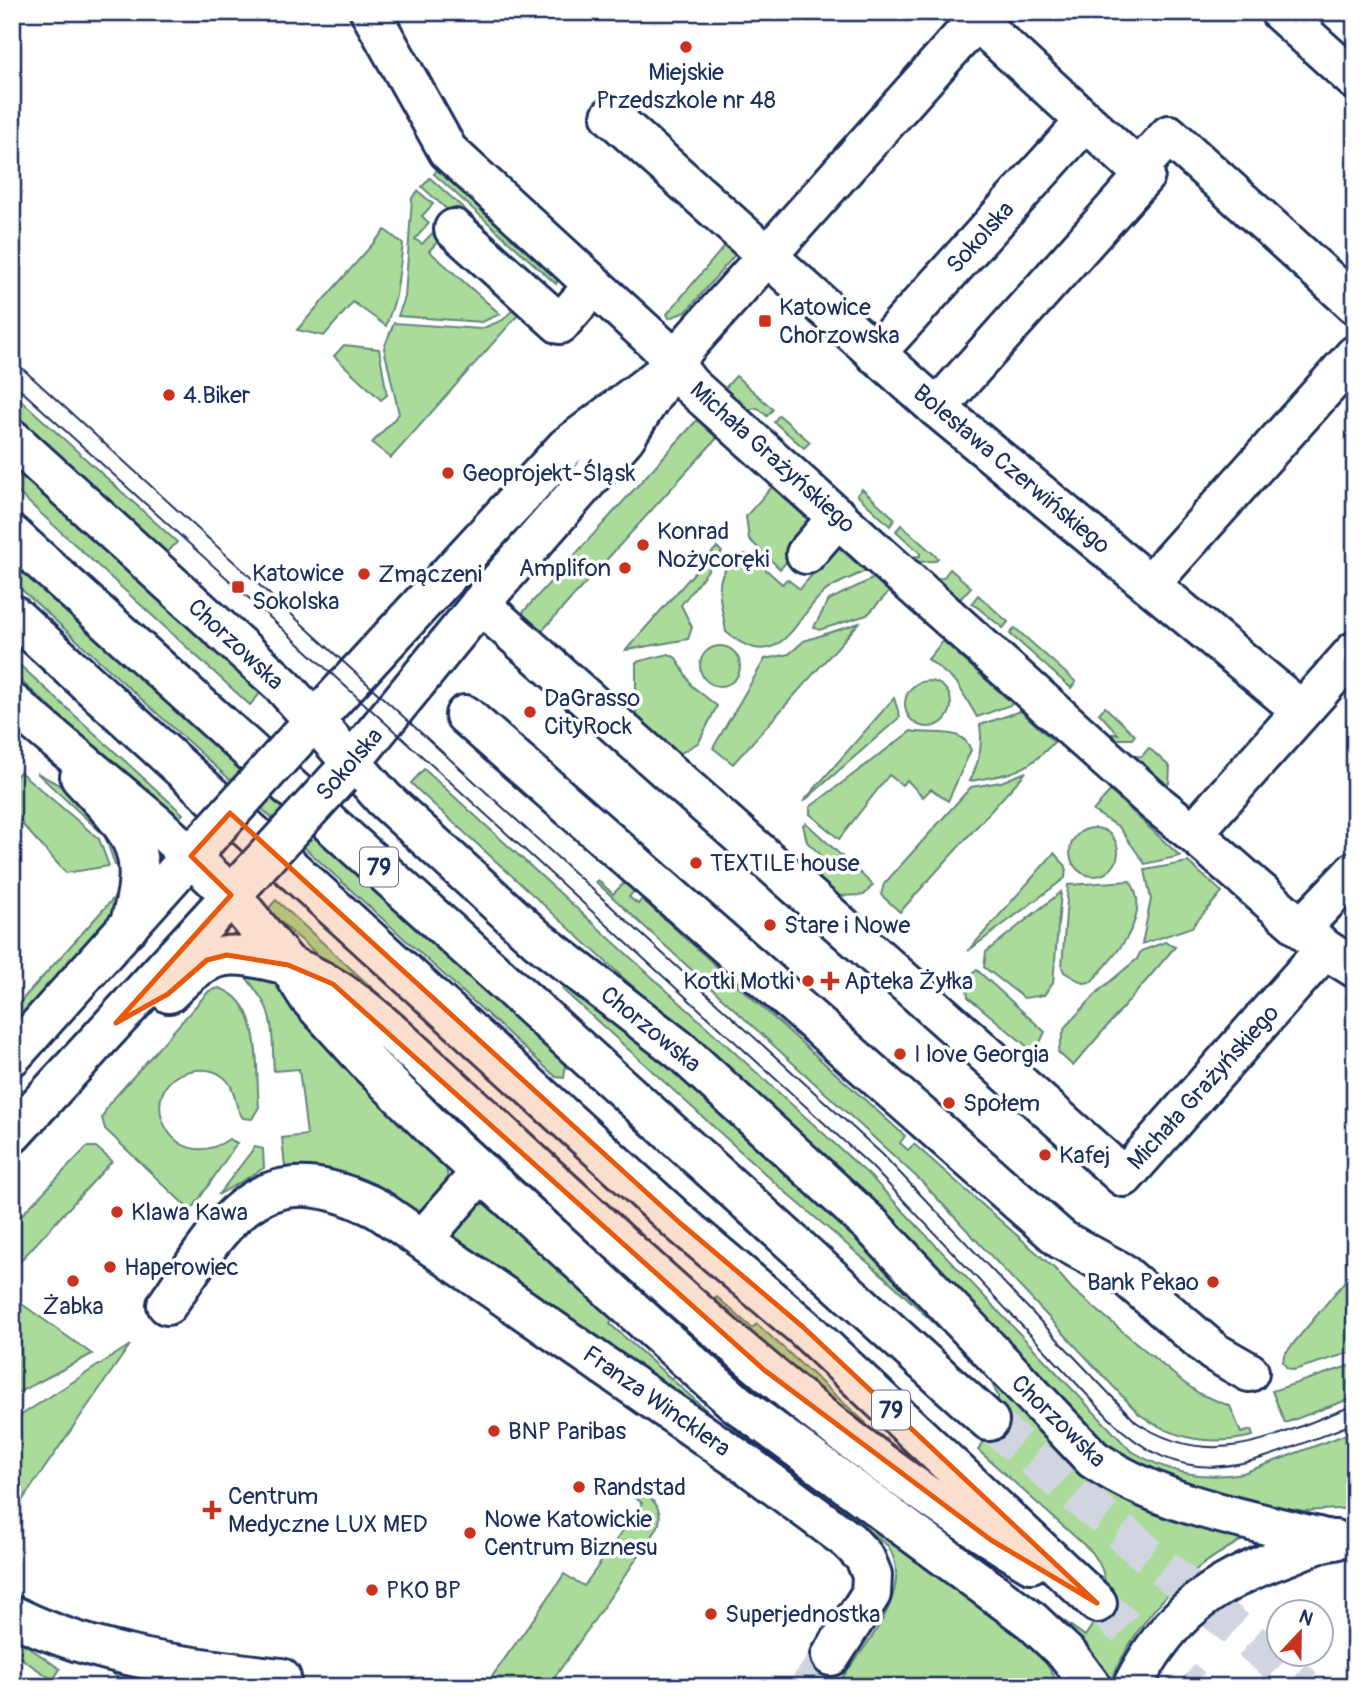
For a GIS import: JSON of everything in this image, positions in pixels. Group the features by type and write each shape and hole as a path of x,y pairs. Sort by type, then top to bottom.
{"street":[{"name":"Michała Grażyńskiego","path":"370,12 448,150 594,285 667,368 690,385 1158,805 1193,833"},
{"path":"1280,12 1355,80"},
{"name":"Sokolska","path":"13,1055 198,848 566,447 667,368 976,15 1085,122 875,354"},
{"path":"611,116 875,354"},
{"path":"937,408 1145,175 1085,122"},
{"path":"1138,169 1169,135 1355,304"},
{"path":"454,229 560,324 594,285"},
{"name":"Bolesława Czerwińskiego","path":"875,354 1301,710"},
{"path":"1150,584 1355,355"},
{"name":"Sokolska","path":"12,1134 346,769 480,604 625,438 654,396 667,368"},
{"name":"Chorzowska","path":"12,439 346,769 384,799 538,940 681,1051 871,1225 1093,1459 1124,1480 1186,1505 1347,1539"},
{"path":"806,554 838,517"},
{"name":"Chorzowska","path":"12,536 989,1421"},
{"name":"Michała Grażyńskiego","path":"480,604 1124,1177 1327,949"},
{"name":"79","path":"12,614 680,1223 803,1327 1097,1603 991,1540 800,1398 703,1319 388,1030 333,984 288,965"},
{"path":"1355,651 1193,833 1327,949 1355,871"},
{"path":"12,704 198,848 239,886 309,998 370,1065 481,1171 736,1403 1053,1638 1091,1687"},
{"path":"12,704 118,818 137,847 141,866 129,928"},
{"path":"465,715 1062,1240 1121,1272 1214,1352 1249,1372"},
{"path":"116,1023 168,994 193,968 207,960 238,955 288,965"},
{"path":"424,1238 481,1171"},
{"name":"Franza Wincklera","path":"167,1305 226,1221 260,1195 304,1188 335,1191 377,1209 424,1238 750,1466 849,1541 865,1558 872,1575 871,1594 831,1656"},
{"path":"1132,1687 1145,1661 1166,1630 1207,1593 1261,1565 1347,1539"},
{"path":"16,1617 55,1634 122,1652 212,1670 281,1678"},
{"path":"1053,1638 1066,1687"}],"highlighted area":[{"path":"230,813 680,1223 803,1327 1097,1603 991,1540 763,1369 333,984 288,965 227,955 207,960 168,994 116,1023 231,895 191,856"}],"green space":[{"path":"441,165 559,277 556,284 434,174"},
{"path":"430,178 536,274 528,282 422,187"},
{"path":"418,191 433,204 422,216 429,223 415,239 422,244 443,222 450,228 429,251 500,314 482,322 398,316 405,297 412,198"},
{"path":"385,230 403,244 396,296 386,326 353,302 324,336 297,330"},
{"path":"733,236 734,256 686,312 669,318 667,314"},
{"path":"521,301 526,306 391,458 372,443 399,414 384,348 394,323 481,329 503,320"},
{"path":"344,345 379,349 387,395 381,400 334,356"},
{"path":"736,376 773,409 767,416 758,408 735,411 718,396"},
{"path":"12,392 177,542 167,553 291,665 288,668 12,419"},
{"path":"779,415 810,442 804,448 774,422"},
{"path":"697,420 717,438 541,632 524,617 523,612"},
{"path":"12,459 264,689 250,705 12,487"},
{"path":"772,487 817,528 780,569 749,539 746,516"},
{"path":"862,489 895,519 890,526 857,495"},
{"path":"901,525 938,558 935,561 899,563 899,558 920,556 896,531"},
{"path":"832,541 865,571 826,590 783,640 772,647 759,649 744,644 726,632 720,587 725,569 733,561 744,554 752,557 782,584 787,579 800,589 818,568"},
{"path":"717,547 722,552 681,605 692,627 688,639 626,650"},
{"path":"12,560 566,1065 564,1078 556,1077 12,581"},
{"path":"950,569 971,587 953,607 922,579 943,578"},
{"path":"874,578 889,592 867,615 819,630 814,627 829,600"},
{"path":"978,595 1008,622 1003,628 972,603"},
{"path":"859,623 733,764 713,748 765,659 789,654 804,641"},
{"path":"1015,628 1076,682 1071,688 1010,634"},
{"path":"943,641 1013,704 977,717 957,683 928,659"},
{"path":"720,646 734,652 740,666 734,680 720,686 706,680 700,666 706,652"},
{"path":"669,654 676,658 692,686 717,706 699,742 671,759 636,727 636,662"},
{"path":"12,658 183,814 176,820 12,673"},
{"path":"928,681 944,688 951,704 944,720 928,727 912,720 905,704 912,688"},
{"path":"894,698 900,717 803,802"},
{"path":"1105,707 1135,735 1132,739 1096,739 1096,734 1118,734 1099,713"},
{"path":"1021,711 1054,742 1026,766 970,781 979,754 980,725"},
{"path":"911,731 947,733 967,742 971,750 948,801 931,789 923,797 907,780 902,785 889,775 839,839 810,814 810,807"},
{"path":"1149,748 1170,767 1169,783 1160,793 1119,757 1142,756"},
{"path":"424,769 870,1176 1130,1450 1157,1464 1184,1473 1228,1475 1243,1473 1355,1431 1355,1508 1304,1511 1199,1493 1108,1451 848,1183 419,791 411,783"},
{"path":"20,772 99,839 109,866 66,873 12,813 12,781"},
{"path":"1026,772 900,912 881,895 884,884 971,787 1001,782"},
{"path":"37,773 76,794 129,862 115,865 105,836"},
{"path":"1110,791 1180,856 1145,864 1119,827 1093,811"},
{"path":"806,823 873,885 864,895 836,896 808,869 820,854 807,842 803,825"},
{"path":"1094,828 1111,835 1118,852 1111,869 1094,876 1077,869 1070,852 1077,835"},
{"path":"1054,853 1066,866 1065,878 968,951"},
{"path":"1188,862 1222,892 1192,927 1142,944 1151,899 1145,870"},
{"path":"598,880 613,894 624,883 634,891 629,897 638,904 642,899 905,1136 900,1143 908,1150 914,1144 1055,1269 1072,1289 1183,1382 1200,1394 1230,1406 1241,1433 1251,1430 1253,1436 1222,1440 1193,1438 1166,1430 1139,1414 920,1180 596,882"},
{"path":"129,881 123,906 12,1035 12,1011"},
{"path":"1130,881 1136,894 1137,908 1134,922 1120,948 1091,982 1083,983 1064,972 1062,967 1068,885"},
{"path":"1061,892 1053,983 1044,995 1024,998 984,967 986,952"},
{"path":"276,900 713,1300 717,1297 752,1328 757,1324 866,1423 867,1429 821,1399 267,910"},
{"path":"1165,942 1175,947 1073,1066 1058,1052 1065,1027 1100,990 1137,959 1141,951"},
{"path":"239,965 275,981 372,1088 445,1161 448,1179 445,1190 430,1206 412,1212 286,1177 282,1138 307,1135 299,1069 274,1071 267,1009"},
{"path":"977,970 1045,1032 1035,1053 968,997 966,979"},
{"path":"567,982 628,1027 859,1236 1062,1451 1250,1536 1204,1563 1166,1596 1135,1636 1110,1683 822,1450 633,1290 452,1122 365,1034 508,1165 505,1168 742,1381 831,1453 1085,1636 1098,1615 1105,1595 1099,1563 1092,1552 978,1450 992,1430 998,1410 998,1396 987,1373 886,1278 782,1189 562,989"},
{"path":"219,988 233,996 244,1007 250,1022 256,1056 259,1107 252,1119 243,1118 227,1080 207,1070 190,1071 172,1080 162,1093 160,1109 165,1126 175,1139 190,1148 208,1148 229,1139 237,1143 191,1211 105,1129 102,1118 108,1105 209,991"},
{"path":"87,1147 96,1147 112,1161 12,1270 12,1225"},
{"path":"255,1147 263,1149 264,1168 218,1195"},
{"path":"476,1205 495,1207 1037,1647 1060,1687 837,1685 872,1637 891,1600 896,1582 895,1564 888,1546 728,1423 613,1320 610,1324 724,1426 451,1239 451,1230"},
{"path":"1355,1269 1355,1351 1294,1370 1287,1368 1283,1362 1284,1355"},
{"path":"12,1297 92,1354 12,1396"},
{"path":"130,1345 123,1355 12,1515 12,1421"},
{"path":"1355,1364 1355,1397 1285,1423 1272,1391"},
{"path":"640,1491 657,1507 660,1517 657,1529 548,1687 485,1687 564,1574 584,1586 642,1503 627,1492"},
{"path":"20,1641 60,1669 53,1680 12,1652"},
{"path":"103,1667 194,1687 132,1687"}],"tunnel":[{"path":"989,1421 1305,1687"},
{"path":"1097,1603 1192,1687"},
{"path":"809,1687 831,1656"}],"tram line":[{"path":"12,359 882,1154 1136,1422 1165,1437 1192,1445 1219,1447 1272,1437 1355,1405"},
{"path":"12,382 871,1166 1109,1418 1140,1444 1170,1460 1199,1466 1228,1465 1289,1449 1355,1423"}],"place":[{"name":"Miejskie Przedszkole nr 48","path":"686,47"},
{"name":"Katowice Chorzowska","path":"765,321"},
{"name":"4.Biker","path":"169,395"},
{"name":"Geoprojekt-Śląsk","path":"448,473"},
{"name":"Konrad Nożycoręki","path":"643,545"},
{"name":"Amplifon","path":"625,568"},
{"name":"Zmączeni","path":"364,574"},
{"name":"Katowice Sokolska","path":"238,587"},
{"name":"DaGrasso CityRock","path":"530,712"},
{"name":"TEXTILE house","path":"696,863"},
{"name":"Stare i Nowe","path":"770,925"},
{"name":"Kotki Motki","path":"808,981"},
{"name":"Apteka Żyłka","path":"830,981"},
{"name":"I love Georgia","path":"900,1054"},
{"name":"Społem","path":"949,1103"},
{"name":"Kafej","path":"1045,1155"},
{"name":"Klawa Kawa","path":"117,1212"},
{"name":"Haperowiec","path":"110,1267"},
{"name":"Żabka","path":"73,1281"},
{"name":"Bank Pekao","path":"1213,1282"},
{"name":"BNP Paribas","path":"494,1431"},
{"name":"Randstad","path":"579,1487"},
{"name":"Centrum Medyczne LUX MED","path":"212,1510"},
{"name":"Nowe Katowickie Centrum Biznesu","path":"470,1533"},
{"name":"PKO BP","path":"372,1590"},
{"name":"Superjednostka","path":"711,1614"}]}
